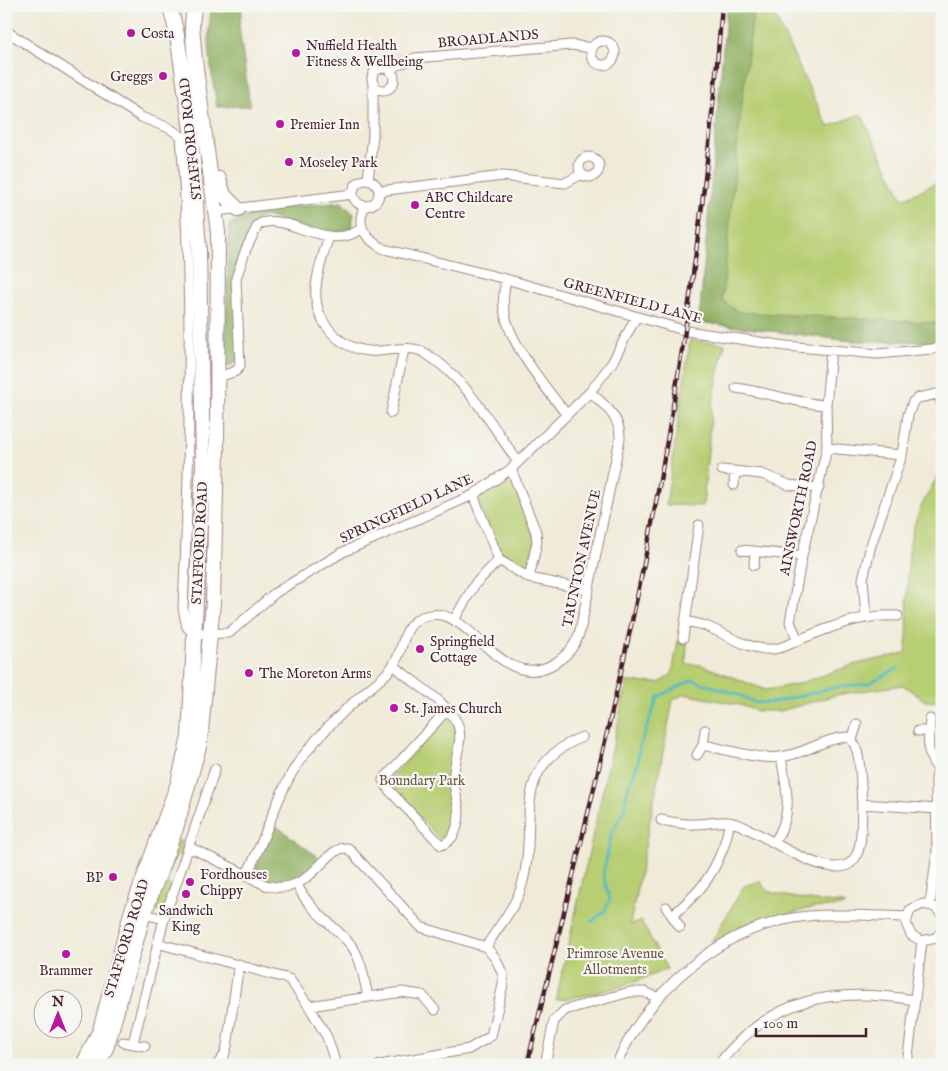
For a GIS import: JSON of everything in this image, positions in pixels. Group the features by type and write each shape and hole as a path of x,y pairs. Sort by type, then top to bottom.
{"highway":[{"name":"STAFFORD ROAD","path":"83,1065 100,1030 122,944 178,783 189,737 192,703 203,457 200,309 191,215 191,130 176,25 170,6"},
{"name":"STAFFORD ROAD","path":"98,1065 107,1046 144,914 179,820 200,743 213,602 212,566 217,450 217,211 195,62 192,25 194,6"},
{"path":"191,215 203,205 204,123"},
{"path":"204,123 216,164 220,188 224,195 238,209"},
{"path":"191,215 217,211"},
{"path":"200,309 206,282 207,227 211,217 217,211"},
{"path":"194,634 204,623 207,582 212,566"},
{"path":"192,703 197,690 200,645 209,634"},
{"path":"122,944 130,936 138,914 144,914"}],"street":[{"path":"6,31 141,118 169,128 181,136 191,215 191,416 183,608 187,627 194,634"},
{"name":"BROADLANDS","path":"390,71 395,66 415,58 572,45 591,48"},
{"path":"368,180 373,135 372,77 377,69 385,68 393,75 393,84 373,100"},
{"path":"373,85 377,89 385,90"},
{"path":"379,191 503,176 565,182 582,174"},
{"path":"368,180 375,184 379,191 376,202 365,206 358,204 353,194 357,184 368,180"},
{"path":"217,211 353,194"},
{"path":"216,378 236,370 240,366 236,278 258,225 270,221 328,236 340,237 354,234 362,228 362,212 365,206"},
{"name":"GREENFIELD LANE","path":"362,228 367,238 384,249 506,279 687,331 786,346 878,354 942,348"},
{"path":"328,236 316,287 317,308 323,322 340,340 354,347 369,351 404,348 423,352 452,372 518,462"},
{"path":"506,279 503,297 505,315 510,329 540,380 568,414"},
{"name":"SPRINGFIELD LANE","path":"194,634 229,633 274,593 343,552 473,495 511,469 590,392 612,363 636,317"},
{"path":"391,413 404,348"},
{"name":"AINSWORTH ROAD","path":"798,640 790,622 802,556 827,448 826,405 831,350"},
{"path":"736,388 746,393 761,391 794,402 826,405"},
{"name":"TAUNTON AVENUE","path":"246,875 291,772 317,738 342,713 385,676 394,665 403,638 414,622 421,617 436,614 454,620 512,666 541,669 559,660 573,646 580,631 589,590 617,458 620,430 611,412 590,392"},
{"path":"866,616 863,579 871,545 902,455 908,415 913,402 926,395 941,393 941,404"},
{"path":"827,448 902,455"},
{"path":"511,469 536,532 537,542 529,578"},
{"path":"722,470 762,474 789,485 819,488"},
{"path":"734,485 735,471"},
{"path":"473,495 499,560 529,578 589,590"},
{"path":"683,638 699,525"},
{"path":"742,550 802,556"},
{"path":"754,565 755,551"},
{"path":"454,620 476,584 499,560"},
{"path":"685,621 706,626 754,647 772,650 788,647 798,640 842,622 866,616 898,616"},
{"path":"394,665 447,710 457,722 460,732 454,774 454,787 459,813 458,822 450,840 441,845 389,790 383,780 447,710"},
{"path":"930,719 928,752 932,764 941,769 936,780 939,853 930,904"},
{"path":"852,740 857,724"},
{"path":"697,755 703,745 705,730"},
{"path":"918,731 930,731"},
{"path":"486,946 522,887 529,840 534,778 558,748 582,737"},
{"path":"661,820 693,824 730,822 748,827 813,863 835,866 850,863 859,849 862,804 858,752 852,740 848,737 836,738 781,758 769,758 703,745"},
{"path":"774,843 784,828 788,815 788,793 781,758"},
{"path":"133,1043 164,919 215,769"},
{"path":"862,804 938,809"},
{"path":"672,916 699,892 715,868 730,829 730,822"},
{"path":"189,847 269,886 297,884 307,879 336,850 344,847 350,849 421,927 486,946 496,959 503,975 503,985 490,1036 469,1049 380,1065"},
{"path":"297,884 301,893 314,909 352,946 361,966 368,996"},
{"path":"942,914 930,904 916,906 907,917 907,930 911,935 922,941 936,938 942,930"},
{"path":"666,907 680,927"},
{"path":"144,914 164,919"},
{"path":"616,1065 635,1027 657,997 699,958 734,939 764,927 807,916 907,917"},
{"path":"907,1065 922,941"},
{"path":"157,943 240,964 289,979 309,1006 327,1037 336,1065"},
{"path":"217,1065 224,1056 227,1046 240,964"},
{"path":"309,1006 402,992 422,995 435,1010"},
{"path":"545,1065 554,1021 565,1010 630,992 644,992 657,997"},
{"path":"718,1065 736,1044 756,1026 789,1007 804,1002 824,996 860,993 915,1000"},
{"path":"123,1042 145,1046"}],"green space":[{"path":"212,6 243,6 239,26 250,106 217,107 209,44"},
{"path":"727,6 770,6 828,127 861,114 903,199 942,180 942,337 852,341 699,322"},
{"path":"727,6 754,6 741,110 722,300 738,312 942,323 942,342 852,341 699,322"},
{"path":"342,202 354,214 351,228 329,235 265,216 257,219 234,273 239,359 234,364 225,367 229,225 240,219 267,210"},
{"path":"690,340 725,344 712,405 703,506 666,505"},
{"name":"Primrose Avenue Allotments","path":"942,467 942,702 925,701 903,685 836,695 781,711 757,711 740,705 684,694 673,700 630,925 641,921 667,969 612,989 556,1000 627,682 659,683 672,674 678,641 687,643 686,664 701,665 766,690 798,684 852,665 906,653 908,573 911,541 919,511"},
{"path":"512,474 535,541 527,574 501,558 477,498"},
{"name":"Boundary Park","path":"450,719 457,733 449,783 455,812 455,824 449,835 440,839 391,787 388,780 441,723"},
{"path":"275,825 318,857 305,873 290,881 273,881 253,875"},
{"path":"178,840 182,842 182,853 175,857 167,882 170,887 164,910 159,912 154,908 154,901"},
{"path":"760,881 766,889 773,893 803,899 842,903 844,906 812,908 774,918 711,942 744,886"}],"waterway":[{"path":"591,922 604,912 610,900 603,874 612,832 624,810 628,788 638,763 639,748 658,697 692,680 737,694 756,703 775,702 836,687 868,684 898,668"}],"railway":[{"path":"527,1065 619,680 652,525 692,282 712,117 722,6"}],"place":[{"name":"Costa","path":"131,33"},
{"name":"Nuffield Health Fitness & Wellbeing","path":"296,53"},
{"name":"Greggs","path":"163,76"},
{"name":"Premier Inn","path":"280,124"},
{"name":"Moseley Park","path":"289,162"},
{"name":"ABC Childcare Centre","path":"415,205"},
{"name":"Springfield Cottage","path":"420,649"},
{"name":"The Moreton Arms","path":"249,673"},
{"name":"St. James Church","path":"394,708"},
{"name":"BP","path":"113,877"},
{"name":"Fordhouses Chippy","path":"190,882"},
{"name":"Sandwich King","path":"186,894"},
{"name":"Brammer","path":"66,954"}]}
